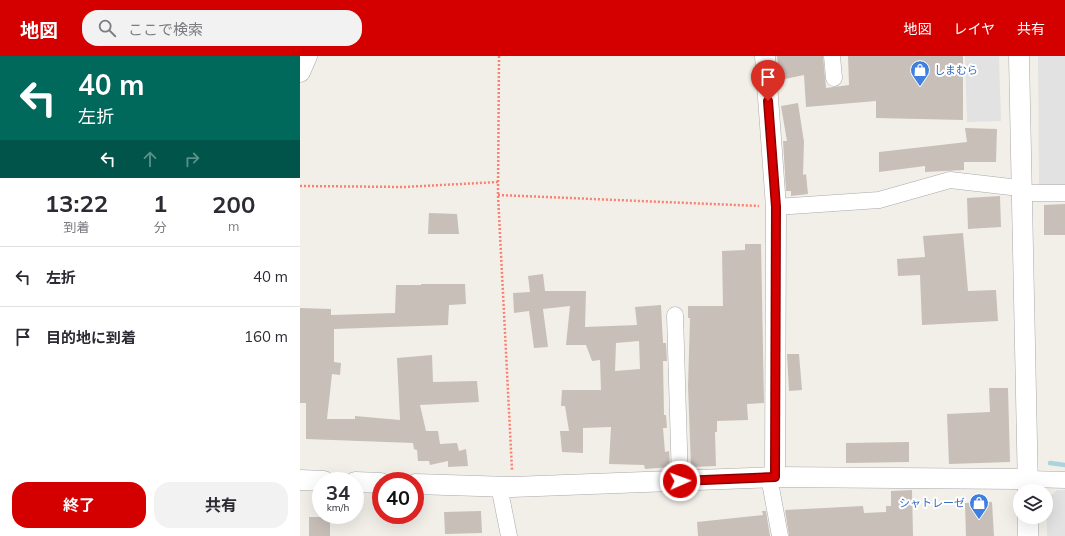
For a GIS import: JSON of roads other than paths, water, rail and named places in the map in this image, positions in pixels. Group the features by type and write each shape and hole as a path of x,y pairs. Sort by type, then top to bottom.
{"street":[{"path":"300,72 307,56"},
{"path":"765,56 776,207 772,477 780,536"},
{"path":"832,56 834,78"},
{"path":"1019,56 1028,484"},
{"path":"776,207 879,200 950,180 1022,190 1065,193"},
{"path":"675,315 680,481"},
{"path":"424,484 506,487 772,477 1013,485"},
{"path":"300,480 312,480"},
{"path":"1035,484 1065,480"},
{"path":"506,487 509,536"},
{"path":"1028,524 1028,536"}],"waterway":[{"path":"1050,463 1065,465"}],"place":[{"name":"しまむら","path":"920,87"},
{"name":"シャトレーゼ","path":"979,520"}]}
